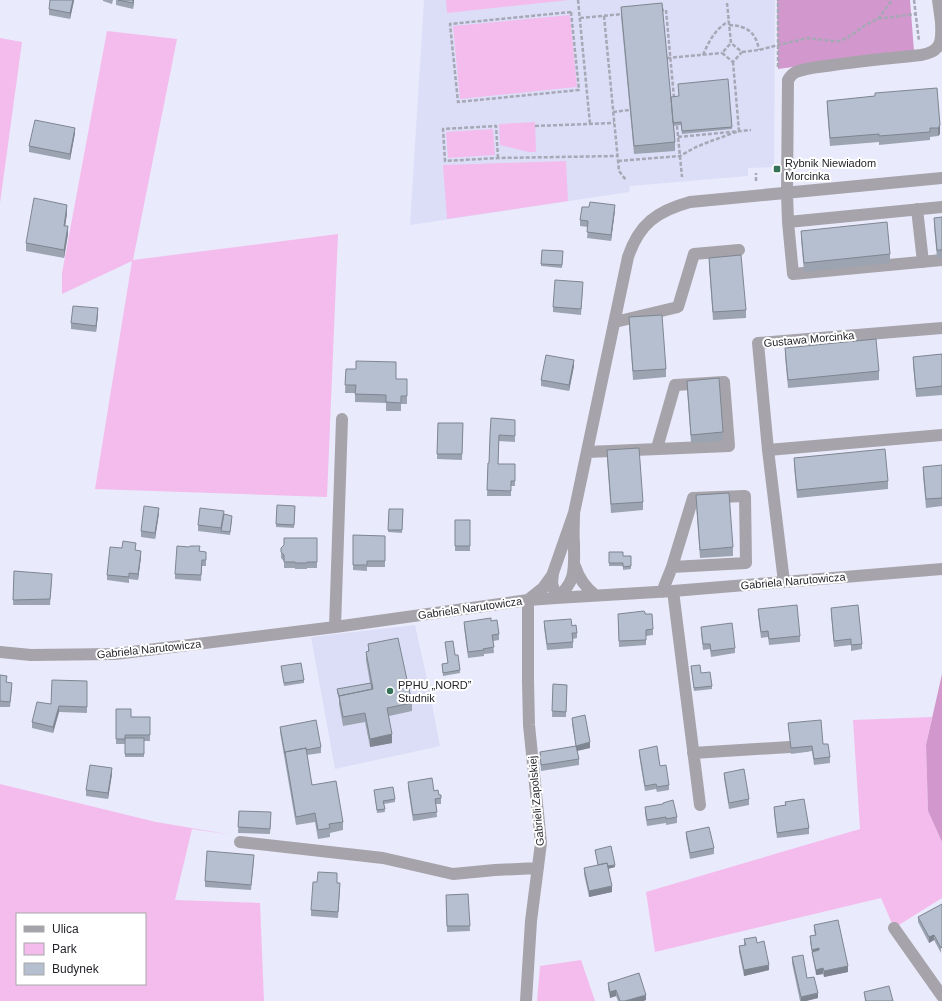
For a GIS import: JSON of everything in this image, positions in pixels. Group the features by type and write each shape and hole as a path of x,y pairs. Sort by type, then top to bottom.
{"street":[{"path":"938,0 942,34 940,45 927,54 820,66 796,72 791,75 788,80 787,193 793,274 942,260"},
{"path":"575,566 568,586 556,598 552,583 553,573 574,513 628,258 632,245 646,225 654,217 665,210 690,202 942,178"},
{"path":"788,222 942,207"},
{"path":"917,209 923,262"},
{"path":"615,322 678,307 694,254 739,250"},
{"name":"Gustawa Morcinka","path":"784,582 768,450 758,343 942,328"},
{"path":"587,452 729,446 724,382 675,385 657,448"},
{"path":"335,627 342,419"},
{"path":"768,450 942,435"},
{"path":"672,567 746,563 744,496 693,498 672,567 667,591 694,752 700,805"},
{"path":"574,513 573,527 575,566 578,576 584,585 595,595"},
{"name":"Gabriela Narutowicza","path":"0,652 31,655 115,654 335,627 528,600 784,582 942,568"},
{"path":"528,600 543,588 553,573"},
{"name":"Gabrieli Zapolskiej","path":"526,1001 531,921 541,843 529,725 528,600"},
{"path":"694,752 810,746"},
{"path":"240,842 383,858 453,874 538,868"},
{"path":"894,928 942,996"}],"path":[{"path":"578,0 590,124"},
{"path":"778,0 778,69"},
{"path":"877,19 892,0"},
{"path":"914,0 921,55"},
{"path":"727,3 731,43 742,52"},
{"path":"658,10 666,10 674,99"},
{"path":"579,90 571,12 450,24 458,102 587,90"},
{"path":"580,18 628,14"},
{"path":"733,62 742,52 759,50 778,44 808,38 840,41 877,19 915,14"},
{"path":"604,16 619,171 626,180"},
{"path":"703,55 713,35 723,25 729,23 743,27 753,34 759,50"},
{"path":"667,58 722,53 731,43"},
{"path":"722,53 733,62 739,131"},
{"path":"613,112 630,110"},
{"path":"535,126 614,123"},
{"path":"498,158 496,126 443,129 445,161 498,158 617,156"},
{"path":"677,126 682,177"},
{"path":"678,137 751,130"},
{"path":"618,161 680,156 696,147 739,131"}],"shaded area":[{"path":"424,0 775,0 774,167 748,168 748,176 630,186 629,192 410,225"},
{"path":"777,0 910,0 914,51 778,69"},
{"path":"415,625 440,746 335,769 311,637"},
{"path":"942,674 942,842 928,811 926,745"}],"green space":[{"path":"446,0 569,0 447,13"},
{"path":"570,15 577,87 460,99 453,26"},
{"path":"107,31 177,39 133,260 338,234 327,497 95,489 132,261 62,294 62,273"},
{"path":"0,38 22,42 0,203"},
{"path":"535,122 536,152 529,152 500,145 499,124"},
{"path":"493,129 495,155 448,158 446,132"},
{"path":"566,161 568,201 447,219 443,165"},
{"path":"932,717 926,745 928,811 942,842 942,898 894,928 881,898 655,952 646,892 860,829 853,720"},
{"path":"0,784 156,822 233,835 192,829 175,900 260,903 264,1001 0,1001"},
{"path":"581,960 595,1001 537,1001 540,966"}],"building":[{"path":"50,0 73,0 70,13 49,9"},
{"path":"118,0 133,0 133,3"},
{"path":"662,3 675,142 634,146 621,7"},
{"path":"728,79 732,127 682,131 681,122 673,123 671,97 679,96 678,84"},
{"path":"937,88 940,125 938,128 930,128 930,132 830,138 827,101 875,96 875,93"},
{"path":"35,120 75,128 70,154 29,146"},
{"path":"34,198 67,205 64,226 68,226 64,250 26,243"},
{"path":"590,202 615,205 611,235 587,232 588,221 580,220 582,207 589,207"},
{"path":"942,217 942,250 937,250 934,218"},
{"path":"887,222 890,254 804,263 801,231"},
{"path":"542,250 563,251 562,265 541,264"},
{"path":"741,255 746,310 713,312 709,258"},
{"path":"555,280 583,282 581,309 553,307"},
{"path":"73,306 98,308 96,326 71,323"},
{"path":"662,315 666,369 633,371 629,317"},
{"path":"876,339 879,371 788,380 785,348"},
{"path":"942,354 942,386 916,389 913,357"},
{"path":"546,355 574,360 569,385 541,380"},
{"path":"356,361 396,362 396,379 407,379 407,396 401,396 401,403 386,402 386,395 355,394 356,385 345,385 346,369 356,369"},
{"path":"719,378 723,432 691,435 687,381"},
{"path":"491,418 515,420 515,436 499,435 498,464 515,464 515,481 511,481 511,491 487,490"},
{"path":"438,423 463,423 462,454 437,454"},
{"path":"639,448 643,502 611,504 607,450"},
{"path":"885,449 888,481 797,490 794,458"},
{"path":"942,465 942,498 926,499 923,467"},
{"path":"729,493 733,547 700,550 696,495"},
{"path":"277,505 295,506 294,525 276,524"},
{"path":"144,506 159,508 155,533 141,531"},
{"path":"200,508 224,511 221,528 198,525"},
{"path":"389,509 403,509 402,530 388,530"},
{"path":"224,514 232,516 230,532 221,531"},
{"path":"455,520 470,520 470,546 455,546"},
{"path":"353,535 385,536 385,561 367,561 367,565 353,565"},
{"path":"284,538 317,538 317,562 284,562 284,555 281,552 281,548 284,545"},
{"path":"123,541 136,543 135,550 141,551 138,574 129,573 129,577 107,575 110,547 122,548"},
{"path":"177,546 200,546 199,551 206,552 206,560 202,560 201,575 175,574"},
{"path":"609,552 623,552 623,556 631,556 631,566 623,567 623,563 609,563"},
{"path":"14,571 52,574 50,599 13,600"},
{"path":"797,605 800,636 769,639 768,631 761,632 758,609"},
{"path":"858,605 862,644 851,645 851,639 834,641 831,608"},
{"path":"644,611 645,614 652,614 653,629 646,630 646,640 619,641 618,614"},
{"path":"491,618 491,621 497,620 499,634 492,635 494,647 468,652 464,622"},
{"path":"571,619 572,626 576,625 577,633 572,633 573,642 547,644 544,621"},
{"path":"732,623 735,648 711,651 710,644 703,644 701,627"},
{"name":"PPHU „NORD” Studnik","path":"398,638 412,703 387,708 392,734 370,739 365,713 343,717 339,696 373,689 366,652 369,651 368,644"},
{"path":"453,641 455,655 458,655 460,670 443,673 442,664 448,663 445,642"},
{"path":"301,663 304,680 284,683 281,666"},
{"path":"700,665 701,673 710,672 712,686 694,688 691,666"},
{"path":"0,675 7,676 6,682 12,683 10,702 0,701"},
{"path":"52,680 87,681 87,707 59,706 53,727 32,722 37,702 51,704"},
{"path":"371,683 372,689 339,696 337,689"},
{"path":"553,684 567,685 566,712 552,711"},
{"path":"116,709 131,709 131,717 150,717 150,735 125,735 125,739 116,739"},
{"path":"585,715 590,742 576,746 572,718"},
{"path":"316,720 321,747 285,752 285,754 280,727"},
{"path":"821,720 823,744 828,744 830,757 814,759 812,746 791,748 788,723"},
{"path":"125,738 144,738 144,754 125,754"},
{"path":"576,746 579,759 541,765 540,752"},
{"path":"657,746 660,766 666,765 669,785 657,787 656,784 645,786 639,750"},
{"path":"306,748 312,785 336,781 343,822 329,824 330,828 318,830 315,813 296,817 285,752"},
{"path":"90,765 112,768 108,793 86,790"},
{"path":"744,769 749,799 729,803 724,773"},
{"path":"432,778 434,791 438,790 439,795 441,795 441,798 435,799 437,812 413,815 408,782"},
{"path":"393,787 395,799 383,801 385,809 377,810 374,790"},
{"path":"804,799 809,828 777,833 774,807 786,805 785,802"},
{"path":"673,800 677,817 647,820 645,807 663,804"},
{"path":"239,811 271,812 270,829 238,827"},
{"path":"709,827 714,848 690,853 686,832"},
{"path":"611,846 615,865 608,866 607,863 598,865 595,850"},
{"path":"207,851 254,855 251,885 205,881"},
{"path":"607,863 612,886 589,891 584,868"},
{"path":"318,872 337,873 337,883 340,883 338,912 311,910 313,882 317,882"},
{"path":"468,894 470,926 447,926 446,895"},
{"path":"942,904 941,948 934,935 929,937 918,917"},
{"path":"838,920 848,966 824,971 823,968 816,970 812,952 819,950 819,948 812,950 810,936 816,935 814,925"},
{"path":"756,937 757,943 764,941 769,965 744,970 739,946 746,945 744,939"},
{"path":"803,955 807,978 814,977 818,993 801,997 792,957"},
{"path":"639,973 646,995 620,1001 616,990 610,992 608,983"},
{"path":"889,986 893,1001 866,1001 864,992"}],"place":[{"name":"Rybnik Niewiadom Morcinka","path":"777,169"},
{"name":"PPHU „NORD” Studnik","path":"390,691"}]}
